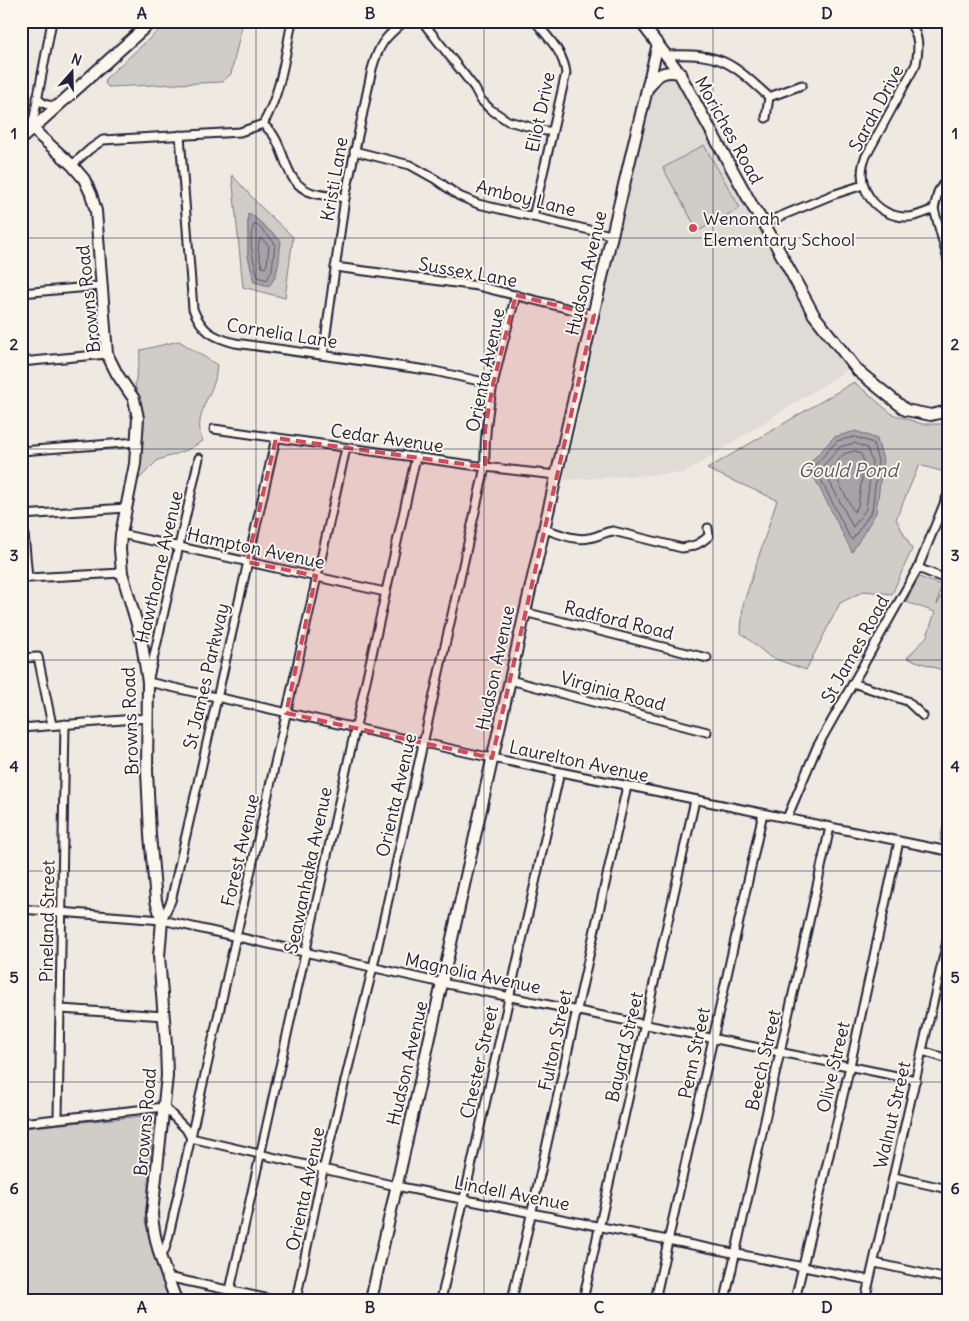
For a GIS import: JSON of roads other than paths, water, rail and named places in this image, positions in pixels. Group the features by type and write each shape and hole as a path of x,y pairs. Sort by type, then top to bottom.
{"street":[{"path":"32,128 52,21"},
{"path":"21,139 152,21"},
{"path":"72,165 103,140 240,132 254,129 263,124 272,108 277,93 292,21"},
{"name":"Kristi Lane","path":"323,355 345,198 375,57 385,38 405,21"},
{"path":"422,21 474,87 481,100 490,109 508,121 552,131"},
{"name":"Eliot Drive","path":"533,217 566,73 561,54 535,21"},
{"name":"Moriches Road","path":"640,21 680,74 814,315 858,371 906,410 931,415 948,411"},
{"name":"Sarah Drive","path":"863,186 861,173 865,158 916,64 918,39 913,26 908,21"},
{"name":"Hudson Avenue","path":"371,1300 524,612 611,235 658,44"},
{"path":"667,56 705,56 722,60 735,67 769,97"},
{"path":"645,96 654,78 668,72 680,74"},
{"path":"769,97 802,85"},
{"path":"766,118 769,97"},
{"path":"37,98 48,106 58,105"},
{"name":"Browns Road","path":"21,116 72,165 84,179 91,194 96,211 107,354 134,400 138,418 137,442 121,534 122,573 141,638 148,682 147,771 150,835 156,900 162,920 159,956 167,1076 152,1214 154,1233 160,1257 176,1300"},
{"path":"263,124 272,133 290,175 296,182 312,192 345,198"},
{"name":"Cornelia Lane","path":"180,135 193,309 198,321 206,331 219,339 434,371 493,384"},
{"name":"Amboy Lane","path":"354,151 410,165 435,179 459,196 478,204 611,235"},
{"path":"948,176 938,192 934,209 948,260"},
{"path":"764,223 832,195 863,186 871,200 893,214 907,217 934,209"},
{"name":"Sussex Lane","path":"335,267 465,284 594,315"},
{"path":"21,293 101,286"},
{"name":"Orienta Avenue","path":"296,1300 323,1170 373,967 485,467 485,430 493,384 516,295"},
{"path":"21,362 107,354"},
{"name":"Cedar Avenue","path":"214,429 485,467 556,475"},
{"name":"St James Parkway","path":"162,920 171,900 276,438"},
{"path":"21,451 137,442"},
{"name":"Forest Avenue","path":"160,1257 168,1239 346,448"},
{"name":"Seawanhaka Avenue","path":"230,1290 416,457"},
{"name":"Hawthorne Avenue","path":"148,682 199,458"},
{"name":"St James Road","path":"787,818 817,747 918,568 948,494"},
{"path":"21,500 28,578 122,573"},
{"path":"22,515 126,508"},
{"path":"544,528 578,539 590,538 613,531 682,548 702,542 709,536 708,528"},
{"name":"Hampton Avenue","path":"121,534 385,592"},
{"path":"918,568 948,580"},
{"name":"Radford Road","path":"524,612 708,658"},
{"path":"21,658 38,657 52,725"},
{"name":"Virginia Road","path":"510,680 707,732"},
{"name":"Laurelton Avenue","path":"148,682 492,758 948,850"},
{"path":"853,683 907,701 923,716"},
{"path":"21,728 148,718"},
{"name":"Pineland Street","path":"58,1118 65,724"},
{"name":"Chester Street","path":"441,1300 560,772"},
{"name":"Fulton Street","path":"512,1300 627,786"},
{"name":"Bayard Street","path":"583,1300 695,800"},
{"name":"Penn Street","path":"655,1300 763,813"},
{"name":"Beech Street","path":"725,1300 830,827"},
{"name":"Olive Street","path":"796,1300 899,841"},
{"name":"Magnolia Avenue","path":"21,909 162,920 442,983 916,1080"},
{"name":"Walnut Street","path":"865,1300 948,938"},
{"path":"60,1008 164,1016"},
{"path":"922,1051 948,1059"},
{"path":"21,1123 164,1107 186,1129 190,1138"},
{"name":"Lindell Avenue","path":"190,1138 396,1186 869,1280"},
{"path":"894,1177 948,1188"},
{"path":"875,1263 948,1278"},
{"path":"167,1277 274,1300"}],"water":[{"path":"248,214 251,214 281,241 277,270 269,286 254,282 248,255"},
{"name":"Gould Pond","path":"856,431 877,439 883,460 876,513 852,552 808,465 834,437"}],"place":[{"name":"Wenonah Elementary School","path":"693,228"}]}
